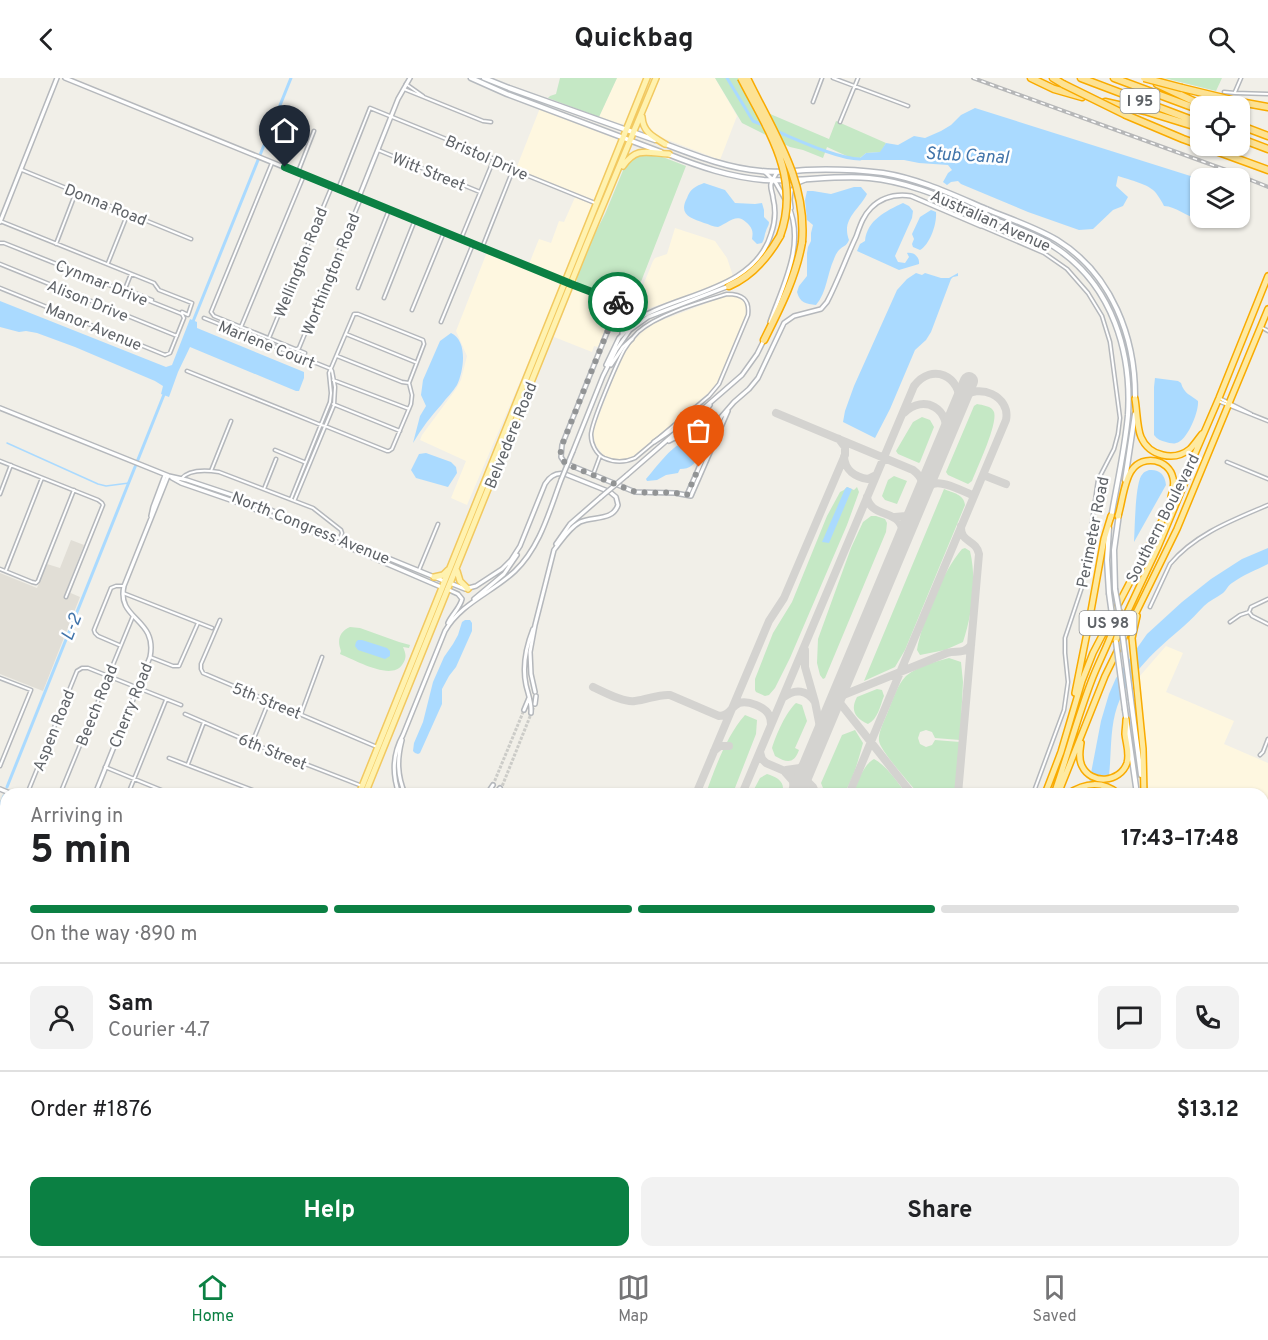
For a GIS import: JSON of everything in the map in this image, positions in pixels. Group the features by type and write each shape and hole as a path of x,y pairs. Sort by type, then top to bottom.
{"highway":[{"path":"729,286 758,267 768,255 780,236 788,201 785,172 741,78"},
{"path":"747,78 794,175 802,214 802,242 798,261 764,340"},
{"path":"1031,78 1054,89 1082,97"},
{"path":"1053,78 1126,115 1201,146 1268,170"},
{"name":"I 95","path":"1081,78 1190,119"},
{"name":"I 95","path":"1114,78 1190,106"},
{"path":"1144,78 1236,102 1268,106"},
{"path":"1157,84 1190,99"},
{"path":"1105,102 1138,109 1190,125"},
{"path":"1250,129 1268,135"},
{"path":"1250,142 1268,149"},
{"name":"Southern Boulevard","path":"1047,788 1061,752 1082,681 1097,644 1198,447 1268,276"},
{"path":"1256,308 1256,322 1261,327"},
{"name":"Southern Boulevard","path":"1059,788 1119,645 1177,529 1268,309"},
{"path":"1135,399 1141,437 1148,447 1158,454 1172,456 1186,451 1208,425"},
{"path":"1116,641 1186,482 1198,447"},
{"path":"1118,516 1130,473 1138,464 1148,460 1161,462 1172,473 1174,486 1168,509"},
{"path":"1072,714 1104,539 1111,516"},
{"path":"1142,601 1133,631 1133,650 1143,749 1144,788"},
{"path":"1058,788 1084,701 1119,611"},
{"path":"1082,732 1080,760 1083,768 1088,774 1100,779 1114,777 1122,771 1128,759 1126,720"},
{"path":"1079,788 1085,785 1101,785 1109,788"}],"main road":[{"name":"Australian Avenue","path":"471,78 507,94 701,167 730,175 773,180 859,177 898,183 926,191 1036,237 1057,249 1080,268 1100,292 1112,313 1121,341 1126,370 1128,394 1126,434 1107,550 1108,593 1136,788"},
{"name":"Australian Avenue","path":"484,78 720,164 765,172 867,171 930,185 1039,231 1061,243 1084,262 1106,288 1119,312 1128,340 1133,369 1135,399 1133,433 1114,550 1115,582 1143,788"},
{"name":"Belvedere Road","path":"362,786 492,480 647,78"},
{"name":"Belvedere Road","path":"454,566 491,465 568,283 604,207 656,78"},
{"path":"642,113 646,130 665,144"},
{"path":"617,175 628,159 638,153 648,151 669,154"},
{"path":"491,465 492,480"},
{"path":"434,577 444,574 454,566 460,581 468,589"},
{"name":"Belvedere Road","path":"367,788 380,748"}],"street":[{"path":"57,78 0,221 154,283 159,290 192,303 188,315 125,289 131,274"},
{"path":"65,78 605,298 633,304 637,311 650,312"},
{"name":"Worthington Road","path":"297,350 391,117 410,78"},
{"path":"813,102 822,78"},
{"path":"833,78 908,106"},
{"path":"840,123 858,78"},
{"path":"1235,93 1241,78"},
{"path":"406,84 425,97"},
{"path":"403,89 491,122"},
{"path":"1224,92 1268,94"},
{"name":"Bristol Drive","path":"370,108 604,207"},
{"name":"Wellington Road","path":"338,189 370,108"},
{"path":"297,172 314,131"},
{"name":"Witt Street","path":"378,150 480,192"},
{"path":"461,239 494,159"},
{"path":"272,162 211,312 212,315 305,353"},
{"name":"Donna Road","path":"21,169 191,239"},
{"path":"482,248 513,169"},
{"path":"765,172 783,194 792,213"},
{"path":"619,338 636,321 650,312 730,281 759,256 771,235 775,213 771,186 777,172"},
{"path":"241,327 304,175"},
{"path":"531,713 524,674 525,660 554,550 561,536 568,527 742,375 757,354 792,262 795,232 790,200 791,191 810,178"},
{"name":"Wellington Road","path":"269,338 332,186"},
{"path":"56,244 76,192"},
{"name":"Perimeter Road","path":"689,496 701,462 722,417 761,374 784,323 794,316 821,309 827,302 862,221 867,212 884,199 911,196 1044,253 1067,269 1098,308 1108,334 1120,418 1114,450 1098,480 1083,584 1065,638 1068,682 1064,710 1035,788"},
{"path":"775,213 784,209 792,213"},
{"path":"981,226 987,209"},
{"path":"358,288 389,210"},
{"path":"108,264 128,213"},
{"path":"384,298 416,220"},
{"path":"412,310 444,232"},
{"name":"Cynmar Drive","path":"0,243 182,314 184,318 177,336"},
{"path":"441,322 473,244"},
{"name":"Alison Drive","path":"0,264 177,336"},
{"path":"703,292 729,286"},
{"path":"603,376 620,341 636,325 658,312 729,286"},
{"name":"Manor Avenue","path":"0,288 165,355 170,353 177,336"},
{"path":"603,376 623,347 648,324 727,294 740,296 746,300 749,307 748,315 719,384 709,396 635,458 623,462 610,461 600,456 593,445 591,430 619,360 632,339"},
{"path":"468,605 506,579 527,558 537,541 612,352 624,328 615,305 605,298"},
{"path":"624,303 612,322 560,451 561,457 565,463 635,492 675,493 689,496"},
{"path":"612,322 622,319 632,320 637,311"},
{"path":"187,371 321,424 387,451 391,450 409,409 412,397 409,383 424,344 423,340 356,313 353,316 331,369 329,403 321,424 305,463 293,500"},
{"name":"Marlene Court","path":"204,318 331,369"},
{"path":"1261,327 1268,331"},
{"path":"346,334 416,362"},
{"path":"337,356 409,383"},
{"path":"293,500 334,405 335,387 332,380"},
{"path":"332,380 409,409"},
{"path":"1219,399 1267,421 1268,416"},
{"path":"703,469 705,453 700,424 714,400"},
{"name":"Perimeter Road","path":"689,496 727,412 734,402"},
{"path":"329,403 400,431"},
{"name":"North Congress Avenue","path":"0,408 167,475 241,498 446,585"},
{"path":"654,442 701,411"},
{"path":"211,471 231,421"},
{"path":"662,446 674,438 691,438 698,443 701,449 701,462"},
{"path":"275,450 309,465"},
{"path":"593,476 600,456"},
{"path":"264,489 276,459"},
{"path":"0,461 102,502 103,505 66,597"},
{"path":"1227,462 1268,479"},
{"path":"0,494 11,465"},
{"path":"187,480 192,472"},
{"path":"181,479 186,473 192,472 222,473 293,500 313,508 341,530 340,541"},
{"path":"446,631 453,620 478,595 504,574 515,560 546,482 553,475 565,474 613,495 618,505 613,513 578,524 554,550"},
{"path":"167,475 153,507 151,521 123,593 212,628"},
{"name":"North Congress Avenue","path":"167,475 182,483 419,570 446,585"},
{"path":"5,571 42,478"},
{"path":"0,569 36,583 38,581 74,490"},
{"path":"1150,607 1173,560 1207,534 1268,505"},
{"path":"419,570 438,524"},
{"path":"446,585 468,589 476,586 500,571 520,546"},
{"path":"397,788 394,765 396,749 451,615 460,606 462,599 446,585"},
{"path":"121,645 98,636 94,630 111,588 124,586"},
{"name":"Cherry Road","path":"97,788 150,657 149,634 126,606 123,593"},
{"path":"1230,622 1268,599"},
{"path":"1249,612 1268,624"},
{"name":"Beech Road","path":"62,788 133,616"},
{"name":"5th Street","path":"220,620 201,664 202,671 207,676 380,748"},
{"path":"150,657 179,666 198,622"},
{"path":"535,625 530,652 530,665 536,694 535,704"},
{"path":"301,714 322,657"},
{"name":"Aspen Road","path":"29,788 77,671 88,668 108,676"},
{"path":"108,676 181,705"},
{"path":"0,678 31,690 0,766"},
{"path":"524,710 529,697"},
{"path":"130,788 166,700"},
{"path":"252,743 269,700"},
{"name":"6th Street","path":"185,714 362,786"},
{"path":"188,764 204,722"},
{"path":"403,735 398,762 403,788"},
{"path":"1260,755 1268,739"},
{"path":"169,758 247,788"},
{"path":"105,767 156,788"}],"shaded area":[{"path":"617,78 645,78 626,122 622,125 599,117"},
{"path":"660,78 715,78 737,116 720,160 650,133 643,121 644,115"},
{"path":"540,108 621,139 575,254 467,505 451,498 466,461 420,440 461,380 467,356 456,331 487,252 527,269 539,239 551,243 559,221 564,222 576,195 516,169"},
{"path":"675,228 715,241 727,258 733,276 718,285 641,311 637,308 636,303 653,261 667,254"},
{"path":"574,290 616,307 616,313 608,322 598,347 594,346 592,352 554,337"},
{"path":"735,295 746,304 746,317 714,388 633,457 617,461 604,456 595,444 593,431 622,356 633,340 657,322 726,296"},
{"path":"71,540 84,545 66,591 80,597 43,691 0,674 0,573 37,588 47,564 60,568"},
{"path":"1166,646 1183,653 1166,692 1234,721 1224,744 1268,763 1268,788 1147,788 1139,677"}],"green space":[{"path":"560,78 617,78 599,117 548,98 556,94"},
{"path":"715,78 739,78 754,107 829,139 836,121 886,143 881,152 866,153 860,158 849,157 827,147 823,158 790,147 742,123"},
{"path":"1164,78 1222,78 1216,91"},
{"path":"655,154 686,166 637,292 630,299 622,301 579,284 576,278 624,168 635,156"},
{"path":"977,404 991,408 994,418 982,457 972,481 968,484 946,472 974,406"},
{"path":"922,417 930,420 934,427 919,463 896,451 913,422"},
{"path":"894,476 907,481 897,504 885,500 882,496 888,480"},
{"path":"847,487 854,490 857,487 859,492 847,525 790,658 775,688 765,696 756,692 755,679 773,633 792,602 827,516 840,492"},
{"path":"944,489 963,498 965,505 905,650 895,667 864,681"},
{"path":"871,516 885,519 886,532 823,679 817,663 818,639 851,548 863,522"},
{"path":"965,548 970,551 973,585 971,609 963,642 945,650 920,655 917,650 923,625 934,597 955,558"},
{"path":"350,627 360,628 410,645 409,648 403,647 406,656 402,665 390,671 382,670 340,654 340,637 343,631"},
{"path":"949,658 961,662 963,682 960,740 935,738 932,732 926,730 920,732 918,738 920,744 926,747 932,745 935,740 960,742 955,788 914,788 884,752 879,741 879,734 900,684 906,676 932,663"},
{"path":"877,689 882,690 884,696 876,716 868,724 855,713 855,702 857,697"},
{"path":"796,703 802,705 807,721 795,748 799,750 797,755 787,761 775,756 772,748 785,718"},
{"path":"745,715 757,720 756,734 735,788 708,788 727,742"},
{"path":"855,730 863,743 855,769 846,788 823,788 821,783 842,735"},
{"path":"874,759 879,762 902,788 855,788"},
{"path":"767,774 774,777 780,780 783,788 755,788 760,778"}],"water":[{"path":"975,108 1190,176 1190,216 1164,206 1149,187 1118,176 1116,186 1128,197 1123,206 1113,210 1093,229 1079,230 1028,212 958,181 947,185 943,182 952,170 948,165 904,160 858,160 866,153 880,152 886,143 898,145 914,136 925,138 951,125 961,115"},
{"path":"704,183 725,190 735,203 762,203 764,217 769,222 762,243 757,244 752,239 751,228 741,219 733,219 718,227 687,215 684,208 688,195 694,188"},
{"path":"861,187 867,194 849,220 847,233 849,240 835,255 820,300 816,305 806,303 800,299 797,292 807,276 807,253 813,225 807,220 805,200 807,191 831,194"},
{"path":"903,203 913,211 912,218 895,256 898,262 905,263 909,257 907,253 912,253 917,257 919,264 899,270 857,251 860,244 865,241 873,222"},
{"path":"931,210 936,212 934,228 930,239 920,250 913,247 912,234 920,217"},
{"path":"916,273 941,278 949,278 958,273 958,276 951,279 931,332 915,350 875,438 843,422 845,411 897,290"},
{"path":"0,301 166,367 172,365 190,319 197,322 197,328 304,372 304,378 299,391 296,391 190,347 169,397 161,394 163,386 155,381 75,347 37,333 19,332 0,327"},
{"path":"451,333 460,342 462,349 463,364 459,379 455,388 426,423 413,443 420,416 426,406 421,395 423,380 440,341"},
{"path":"1155,378 1178,381 1186,392 1198,401 1192,425 1184,437 1175,443 1162,441 1154,435"},
{"path":"683,443 693,447 695,462 685,469 680,469 678,473 647,481 646,479 668,453"},
{"path":"426,453 451,462 456,467 457,473 448,487 416,478 411,470 419,454"},
{"path":"1149,470 1161,473 1166,485 1134,542 1139,482 1141,476"},
{"path":"847,487 852,489 829,543 822,542 845,489"},
{"path":"1268,548 1268,564 1229,585 1223,593 1206,604 1155,652 1137,672 1122,695 1114,717 1107,788 1088,788 1101,721 1116,678 1147,634 1211,579 1242,559"},
{"path":"465,620 470,620 472,623 472,631 456,667 442,689 442,704 420,753 415,753 414,743 423,722 433,682"},
{"path":"358,640 387,648 390,656 385,659 358,650 355,646"}],"waterway":[{"path":"192,324 291,78"},
{"name":"Stub Canal","path":"727,78 753,121 765,126"},
{"name":"Stub Canal","path":"776,131 830,153 860,159"},
{"name":"L-2","path":"7,787 165,392"},
{"path":"7,443 98,484 106,486 129,483"}],"taxiway":[{"path":"745,788 914,386 929,375 944,376 956,386 960,404"},
{"path":"852,788 1006,420 1003,404 992,394 976,391 962,398"},
{"path":"904,413 920,404 934,407 944,419 946,437"},
{"path":"776,413 913,470 922,481 921,495"},
{"path":"699,788 769,621 784,598 845,455 845,447 839,439"},
{"path":"844,457 846,466 855,475 868,479 876,475"},
{"path":"983,475 1006,484"},
{"path":"922,494 937,483 954,487 974,496"},
{"path":"867,497 875,509 895,518 900,523 902,541"},
{"path":"895,517 906,516 916,507"},
{"path":"959,788 979,554 975,546 963,535 961,526"},
{"path":"907,788 836,698 947,653 966,650 971,645"},
{"path":"784,697 797,691 805,693 815,702 805,667 805,650"},
{"path":"593,687 614,697 630,701 670,695 719,716 726,714 739,703 751,703 767,712 771,724"},
{"path":"815,702 820,727 816,746"},
{"path":"714,751 720,746 729,746"},
{"path":"760,752 766,763 806,780 813,788"},
{"path":"786,770 800,768 811,758"},
{"path":"785,772 793,781 794,788"}],"runway":[{"path":"799,788 969,381"}],"tunnel":[{"path":"501,788 535,704"},
{"path":"493,785 524,710"}],"railway":[{"path":"973,78 1268,187"}],"way so far":[{"path":"618,302 633,304 636,316 629,321 618,319 610,325 562,445 561,458 571,466 642,493 672,492 687,495 699,467"}],"route":[{"path":"285,167 618,302"}]}
